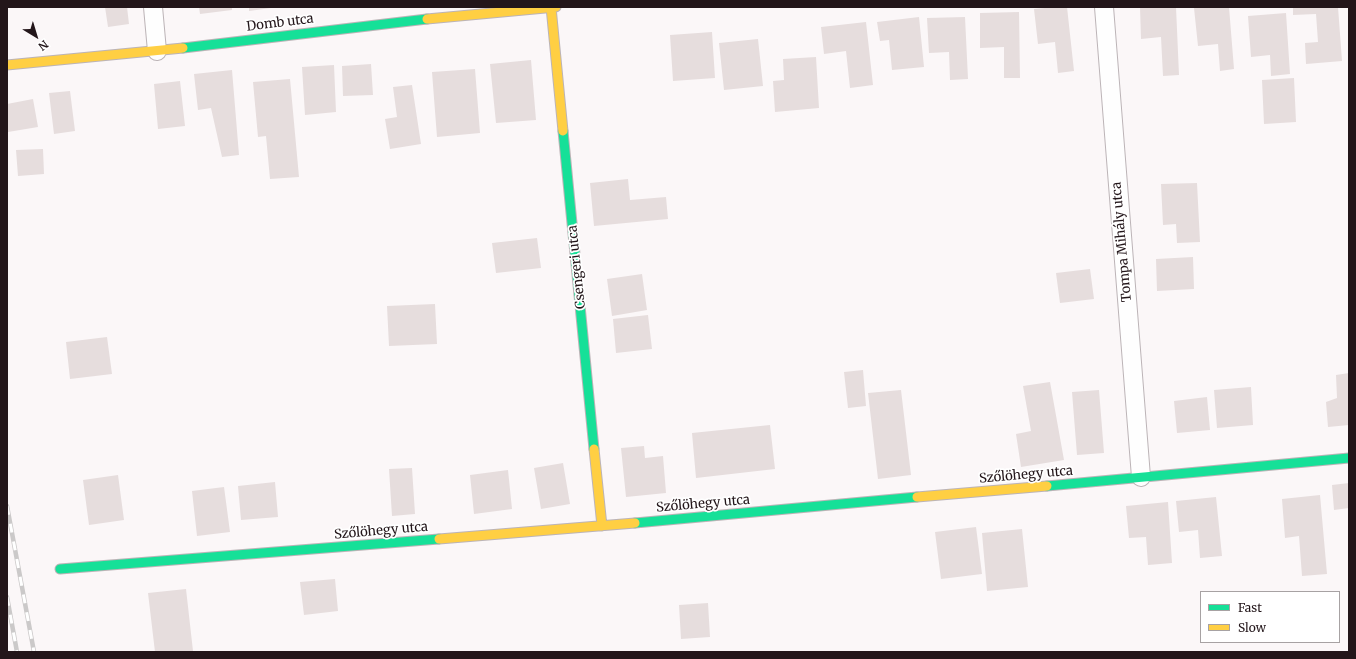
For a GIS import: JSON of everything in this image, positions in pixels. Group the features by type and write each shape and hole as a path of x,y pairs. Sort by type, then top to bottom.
{"street":[{"path":"153,7 157,51"},
{"name":"Csengeri utca","path":"551,7 602,526"},
{"name":"Domb utca","path":"7,65 157,51 474,11 556,7"},
{"name":"Tompa Mihály utca","path":"1104,7 1141,477"},
{"name":"Szőlöhegy utca","path":"60,569 602,526 1349,458"}],"building":[{"path":"105,7 127,7 129,24 108,27"},
{"path":"199,7 232,7 232,10 200,14"},
{"path":"249,7 271,7 271,8 249,11"},
{"path":"1067,7 1074,71 1058,73 1055,42 1038,44 1034,9"},
{"path":"1140,7 1176,7 1179,75 1163,76 1161,37 1141,39"},
{"path":"1229,7 1234,69 1220,71 1218,44 1198,46 1194,8"},
{"path":"1293,7 1338,7 1342,61 1306,64 1305,43 1318,42 1316,14 1293,15"},
{"path":"1019,12 1020,78 1004,78 1004,47 980,48 980,13"},
{"path":"1286,13 1290,74 1271,76 1270,55 1251,57 1248,16"},
{"path":"919,17 924,67 892,70 889,40 880,41 877,22"},
{"path":"965,17 968,79 950,80 949,52 929,53 927,18"},
{"path":"866,22 873,85 850,88 846,51 824,54 821,27"},
{"path":"712,32 715,78 673,81 670,35"},
{"path":"758,39 763,86 724,90 719,43"},
{"path":"816,57 819,108 775,112 773,81 784,80 783,59"},
{"path":"531,60 536,120 496,123 490,64"},
{"path":"371,64 373,95 343,96 342,66"},
{"path":"334,65 336,112 305,115 302,67"},
{"path":"475,69 480,133 437,137 432,72"},
{"path":"232,70 239,155 222,157 211,108 198,110 194,74"},
{"path":"1294,78 1296,122 1264,124 1262,80"},
{"path":"290,79 299,177 270,179 266,136 258,137 253,82"},
{"path":"180,81 185,126 158,129 154,84"},
{"path":"412,85 421,144 390,149 385,119 397,117 393,87"},
{"path":"70,91 75,131 54,134 49,93"},
{"path":"33,99 38,127 8,132 7,104"},
{"path":"43,149 44,174 18,176 16,150"},
{"path":"628,179 630,200 666,197 668,219 594,226 590,183"},
{"path":"1197,183 1200,242 1177,243 1176,224 1163,225 1161,184"},
{"path":"537,238 541,268 496,273 492,243"},
{"path":"1193,257 1194,289 1157,291 1156,259"},
{"path":"1090,269 1094,299 1060,303 1056,273"},
{"path":"642,274 647,310 612,316 607,279"},
{"path":"435,304 437,344 389,346 387,306"},
{"path":"648,315 652,349 616,353 613,319"},
{"path":"107,337 112,374 70,379 66,342"},
{"path":"863,370 866,406 848,408 844,372"},
{"path":"1349,373 1349,425 1328,427 1326,402 1337,398 1336,375"},
{"path":"1050,382 1064,460 1021,467 1016,434 1031,431 1023,386"},
{"path":"1251,387 1253,425 1217,428 1214,390"},
{"path":"901,390 911,475 878,479 868,393"},
{"path":"1099,390 1104,453 1077,455 1072,392"},
{"path":"1207,397 1210,430 1177,433 1174,401"},
{"path":"770,425 775,469 696,478 692,433"},
{"path":"644,446 645,458 663,456 666,493 626,497 621,448"},
{"path":"563,463 570,504 541,509 534,468"},
{"path":"412,468 415,514 392,516 389,469"},
{"path":"508,470 512,509 474,514 470,475"},
{"path":"118,475 124,520 89,525 83,480"},
{"path":"275,482 278,517 241,520 238,486"},
{"path":"1349,483 1349,508 1334,510 1332,485"},
{"path":"224,487 230,532 197,536 192,491"},
{"path":"1320,495 1327,574 1302,576 1299,536 1285,538 1282,499"},
{"path":"1216,497 1222,556 1200,558 1198,530 1179,532 1176,501"},
{"path":"1168,502 1172,563 1148,565 1146,537 1129,538 1126,506"},
{"path":"976,527 982,574 941,579 935,532"},
{"path":"1022,529 1028,587 987,591 982,533"},
{"path":"335,579 338,611 304,615 300,582"},
{"path":"186,589 193,651 155,652 148,593"},
{"path":"708,603 710,637 681,639 679,605"}],"railway":[{"path":"7,506 34,652"},
{"path":"7,597 17,652"}],"traffic: fast":[{"path":"183,48 427,19"},
{"path":"563,131 594,449"},
{"path":"1047,486 1349,458"},
{"path":"635,523 917,497"},
{"path":"60,569 439,539"}],"traffic: slow":[{"path":"551,7 563,131"},
{"path":"427,19 556,7"},
{"path":"7,65 183,48"},
{"path":"594,449 602,526"},
{"path":"917,497 1047,486"},
{"path":"439,539 635,523"}]}
